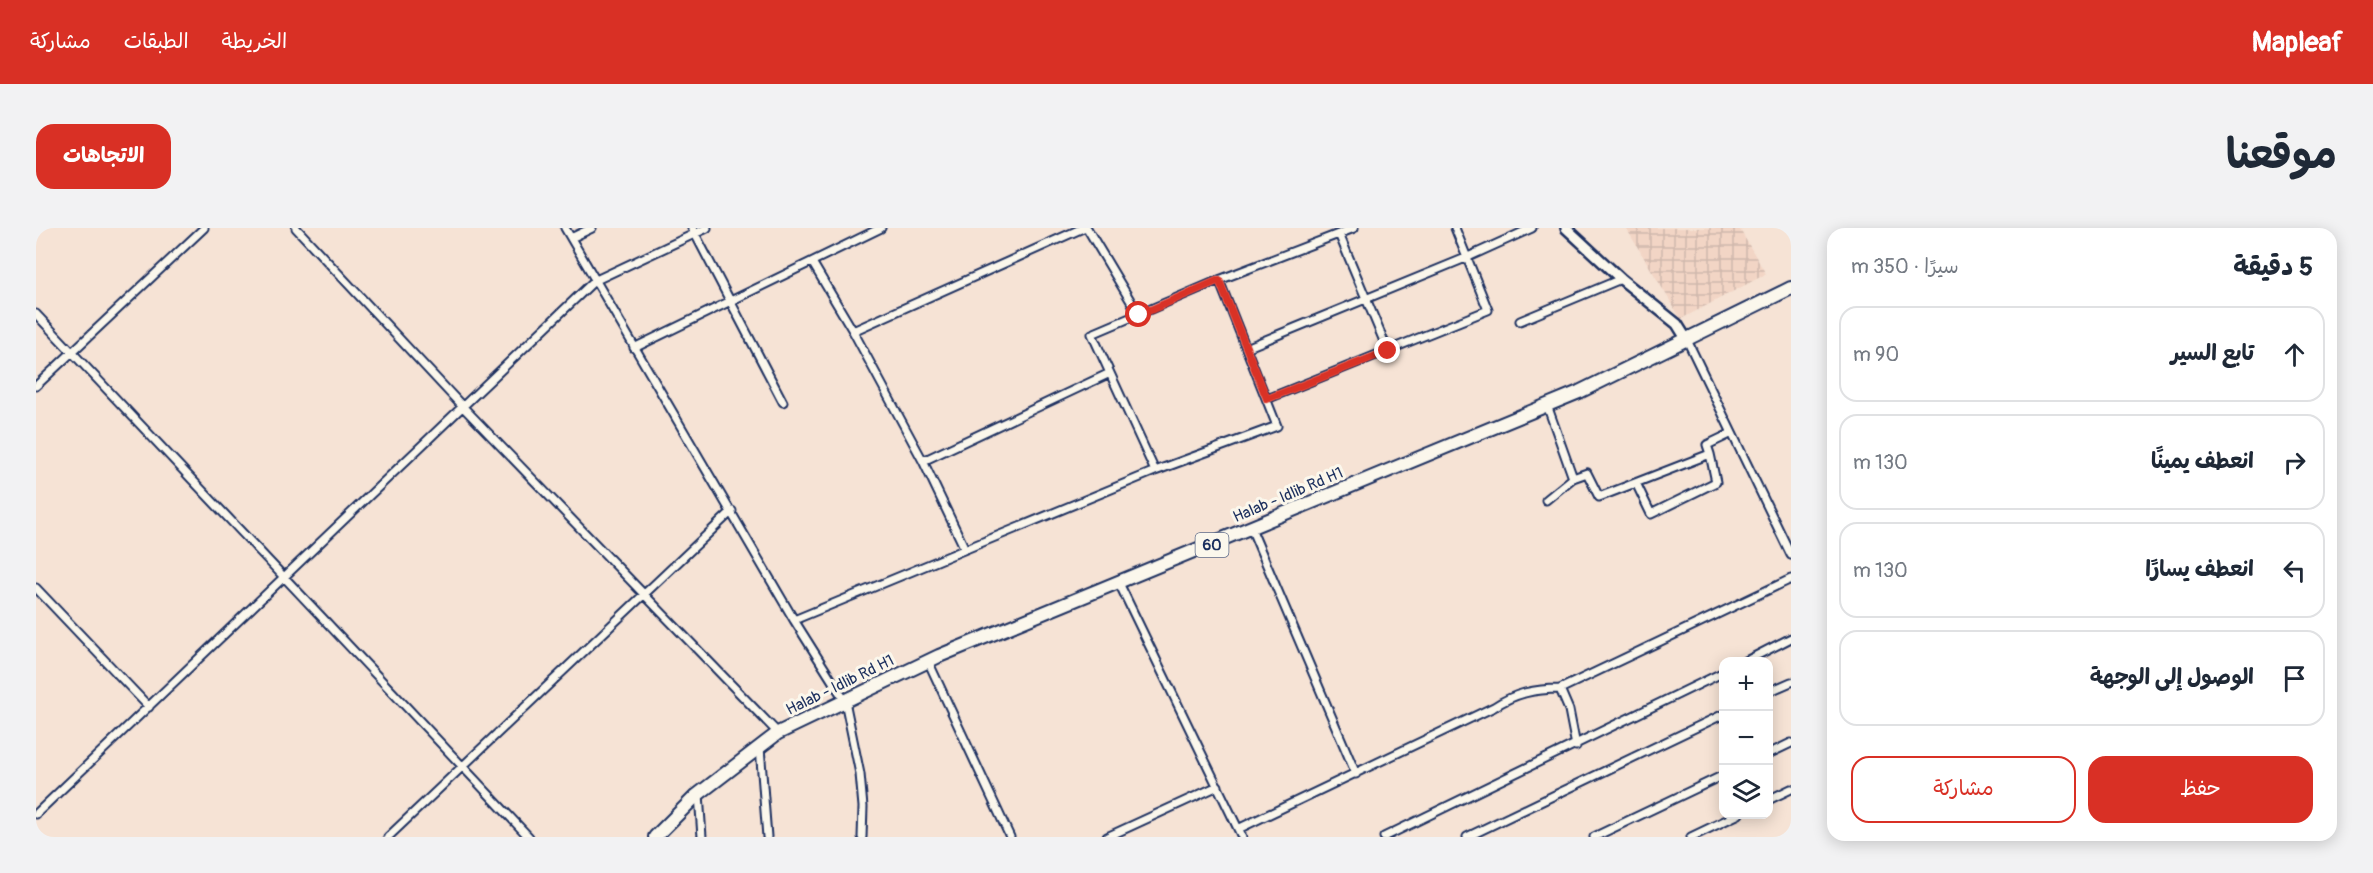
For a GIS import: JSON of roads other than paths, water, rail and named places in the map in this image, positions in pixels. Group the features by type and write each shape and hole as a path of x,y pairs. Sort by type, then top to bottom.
{"highway":[{"name":"Halab - Idlib Rd H1","path":"655,837 699,794 778,733 928,661 1547,405 1688,340 1791,288"}],"street":[{"path":"36,386 73,354 204,228"},
{"path":"296,228 463,407 778,733"},
{"path":"565,228 794,620 845,701 861,774 862,837"},
{"path":"571,238 592,228"},
{"path":"36,814 594,281 694,231 707,228"},
{"path":"634,348 881,228"},
{"path":"853,331 1085,228 1139,315"},
{"path":"1155,471 1092,334 1219,280 1353,228"},
{"path":"1267,399 1488,310 1455,228"},
{"path":"1246,348 1532,228"},
{"path":"1566,228 1621,279 1677,324 1688,340 1791,555"},
{"path":"694,231 783,402"},
{"path":"1339,234 1388,351"},
{"path":"812,262 853,331 923,461 965,549"},
{"path":"1520,321 1621,279"},
{"path":"794,620 1155,471 1277,426 1219,280"},
{"path":"36,314 283,579 529,837"},
{"path":"923,461 1110,373"},
{"path":"1547,405 1573,478"},
{"path":"1636,483 1651,514 1716,482 1707,445 1732,433"},
{"path":"1546,500 1573,478 1587,473 1599,497 1710,454"},
{"path":"388,837 732,512"},
{"path":"1251,528 1356,774"},
{"path":"1238,829 1494,707 1510,696 1539,689 1560,689 1791,579"},
{"path":"1119,583 1242,837"},
{"path":"36,588 149,707"},
{"path":"1754,657 1791,638"},
{"path":"928,661 1010,837"},
{"path":"1384,837 1576,746 1719,674"},
{"path":"1773,691 1791,682"},
{"path":"1560,689 1569,710 1576,746"},
{"path":"1467,837 1719,716"},
{"path":"1773,752 1791,743"},
{"path":"760,747 767,837"},
{"path":"1594,837 1719,778"},
{"path":"1107,837 1218,786"},
{"path":"1773,798 1791,789"},
{"path":"699,794 702,837"},
{"path":"1691,837 1728,819"}]}
